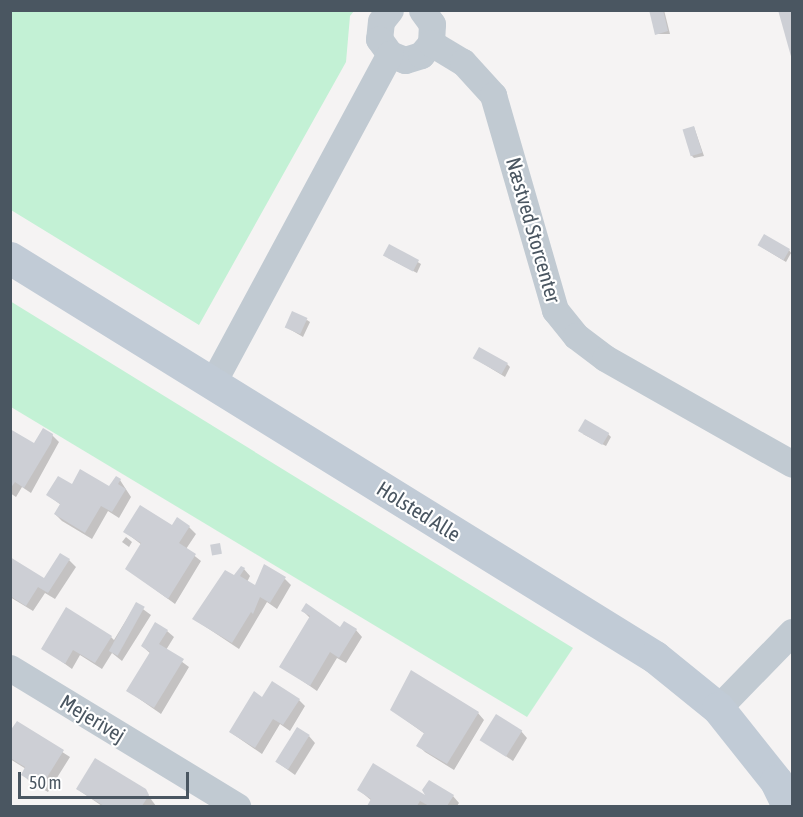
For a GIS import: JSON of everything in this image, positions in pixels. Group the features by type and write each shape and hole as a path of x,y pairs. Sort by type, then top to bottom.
{"street":[{"path":"390,10 378,30 383,48 390,54 414,59 431,43 432,24 422,10"},
{"name":"Næstved Storcenter","path":"431,43 462,62 493,95 555,310 576,336 604,358 792,464"},
{"path":"212,384 390,54"},
{"name":"Holsted Alle","path":"10,258 655,657 718,708 776,781 788,807"},
{"path":"718,708 792,632"},
{"name":"Mejerivej","path":"10,668 237,807"}],"green space":[{"path":"10,11 354,11 350,16 346,62 199,325 11,210"},
{"path":"10,301 573,648 527,717 11,407"}],"building":[{"path":"649,10 663,10 668,31 655,35"},
{"path":"778,10 792,10 792,60"},
{"path":"694,126 702,153 691,156 683,130"},
{"path":"764,234 790,249 783,260 758,245"},
{"path":"389,244 419,260 413,271 383,255"},
{"path":"292,311 308,318 300,334 285,327"},
{"path":"479,347 508,363 502,374 473,358"},
{"path":"585,419 609,433 602,445 578,431"},
{"path":"43,428 53,434 51,443 24,488 15,482 10,489 10,429 34,443"},
{"path":"80,469 109,486 116,476 121,479 118,484 126,489 112,512 101,506 85,533 54,514 60,504 46,495 58,476 72,484"},
{"path":"140,505 172,525 177,517 190,526 179,543 196,554 168,599 125,569 141,543 123,532"},
{"path":"220,543 222,554 212,556 210,545"},
{"path":"60,553 70,559 48,593 38,587 26,606 10,596 10,557 44,578"},
{"path":"264,564 286,577 270,603 260,597 253,614 251,612 232,643 192,619 225,570 234,575 241,566 245,568 240,576 255,585"},
{"path":"136,602 145,607 118,656 109,651"},
{"path":"306,603 340,627 344,621 357,629 339,658 330,652 310,686 279,667 310,616 301,611"},
{"path":"66,607 112,636 95,663 73,650 65,664 41,649"},
{"path":"155,622 168,630 159,644 184,659 154,708 126,691 150,652 141,646"},
{"path":"411,670 479,712 447,764 416,746 424,733 390,710"},
{"path":"272,681 300,699 283,725 273,719 255,748 229,732 254,691 262,697"},
{"path":"496,714 522,730 506,757 480,740"},
{"path":"17,721 64,750 41,787 21,775 25,767 10,758 10,731"},
{"path":"297,727 310,735 288,770 275,762"},
{"path":"95,758 146,789 149,795 142,806 104,806 76,789"},
{"path":"373,763 425,795 422,790 429,780 454,795 447,806 429,806 420,801 417,806 367,806 371,799 357,790"}]}
